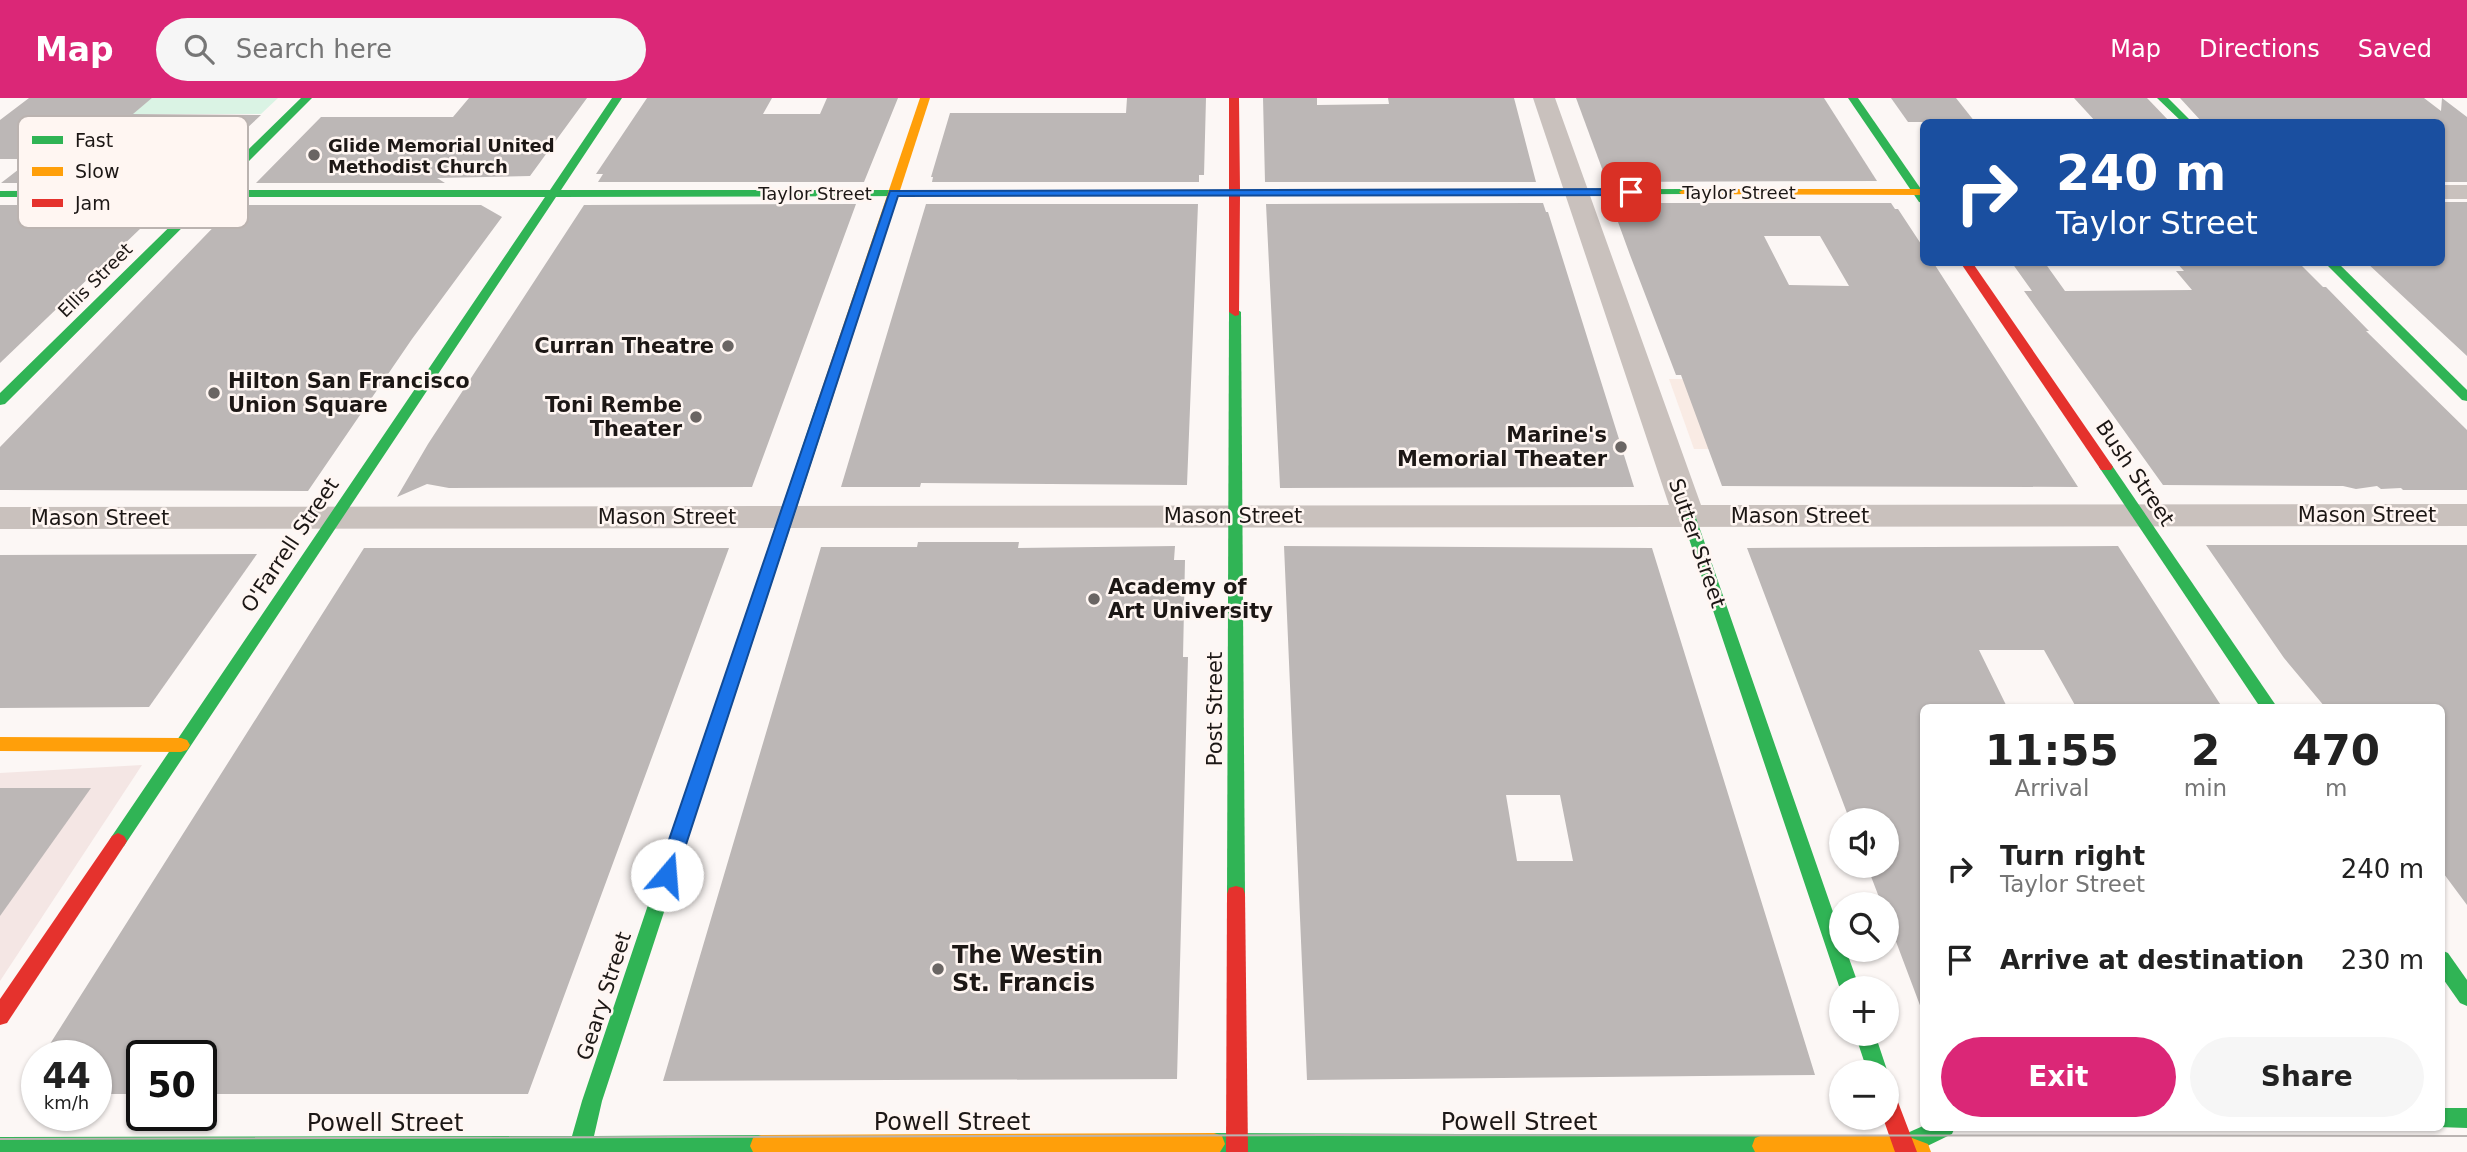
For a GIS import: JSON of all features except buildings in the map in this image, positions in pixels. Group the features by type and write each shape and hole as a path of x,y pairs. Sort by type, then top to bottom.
{"main road":[{"name":"Ellis Street","path":"248,156 307,98"},
{"name":"O'Farrell Street","path":"0,1016 617,98"},
{"name":"Geary Street","path":"579,1149 592,1101 925,98"},
{"name":"Post Street","path":"1233,1150 1234,98"},
{"path":"1853,98 1920,192"},
{"path":"2162,98 2185,119"},
{"name":"Taylor Street","path":"248,194 1577,192 1920,195"},
{"name":"Taylor Street","path":"0,194 18,194"},
{"name":"Ellis Street","path":"0,401 176,228"},
{"name":"Bush Street","path":"1969,266 2267,704"},
{"path":"2334,266 2467,397"},
{"name":"Sutter Street","path":"1688,516 1846,976"},
{"path":"0,744 181,745"},
{"path":"2445,965 2467,997"},
{"path":"2445,1118 2467,1118"},
{"path":"1898,1130 1905,1149"},
{"name":"Powell Street","path":"1905,1149 1937,1131"},
{"name":"Powell Street","path":"0,1148 1905,1149 1920,1152"}],"street":[{"name":"Sutter Street","path":"1544,98 1688,516"},
{"path":"2445,192 2467,192"},
{"name":"Mason Street","path":"0,518 2467,516"}],"shaded area":[{"path":"1669,379 1738,379 1755,449 1694,449"},
{"path":"142,765 0,981 0,773"}],"green space":[{"path":"152,98 278,98 261,114 132,114"}],"tram line":[{"path":"0,1139 1322,1135 2467,1136"}],"traffic: fast":[{"path":"248,156 307,98"},
{"path":"118,841 617,98"},
{"path":"1853,98 1920,196"},
{"path":"2162,98 2184,119"},
{"path":"1261,193 1685,192"},
{"path":"248,194 917,193"},
{"path":"0,194 18,194"},
{"path":"0,401 175,228"},
{"path":"2334,266 2467,397"},
{"path":"1235,312 1236,894"},
{"path":"579,1152 592,1101 824,403"},
{"path":"2106,467 2267,704"},
{"path":"1688,515 1846,976"},
{"path":"2445,965 2467,997"},
{"path":"1869,1046 1874,1060"},
{"path":"2445,1118 2467,1118"},
{"path":"1904,1146 1936,1131"},
{"path":"1214,1144 1763,1146"},
{"path":"0,1148 761,1146"}],"traffic: slow":[{"path":"824,403 925,98"},
{"path":"1685,192 1920,192"},
{"path":"0,744 181,745"},
{"path":"761,1146 1214,1144"},
{"path":"1763,1146 1904,1146 1920,1152"}],"traffic: jam":[{"path":"1234,98 1235,312"},
{"path":"917,193 1261,193"},
{"path":"1969,266 2106,467"},
{"path":"0,1016 118,841"},
{"path":"1236,894 1237,1152"},
{"path":"1898,1130 1906,1152"}],"place":[{"name":"Glide Memorial United Methodist Church","path":"314,155"},
{"name":"Curran Theatre","path":"728,346"},
{"name":"Hilton San Francisco Union Square","path":"214,393"},
{"name":"Toni Rembe Theater","path":"696,417"},
{"name":"Marine's Memorial Theater","path":"1621,447"},
{"name":"Academy of Art University","path":"1094,599"},
{"name":"The Westin St. Francis","path":"938,969"}],"route":[{"path":"667,875 894,193 1631,192"}]}
